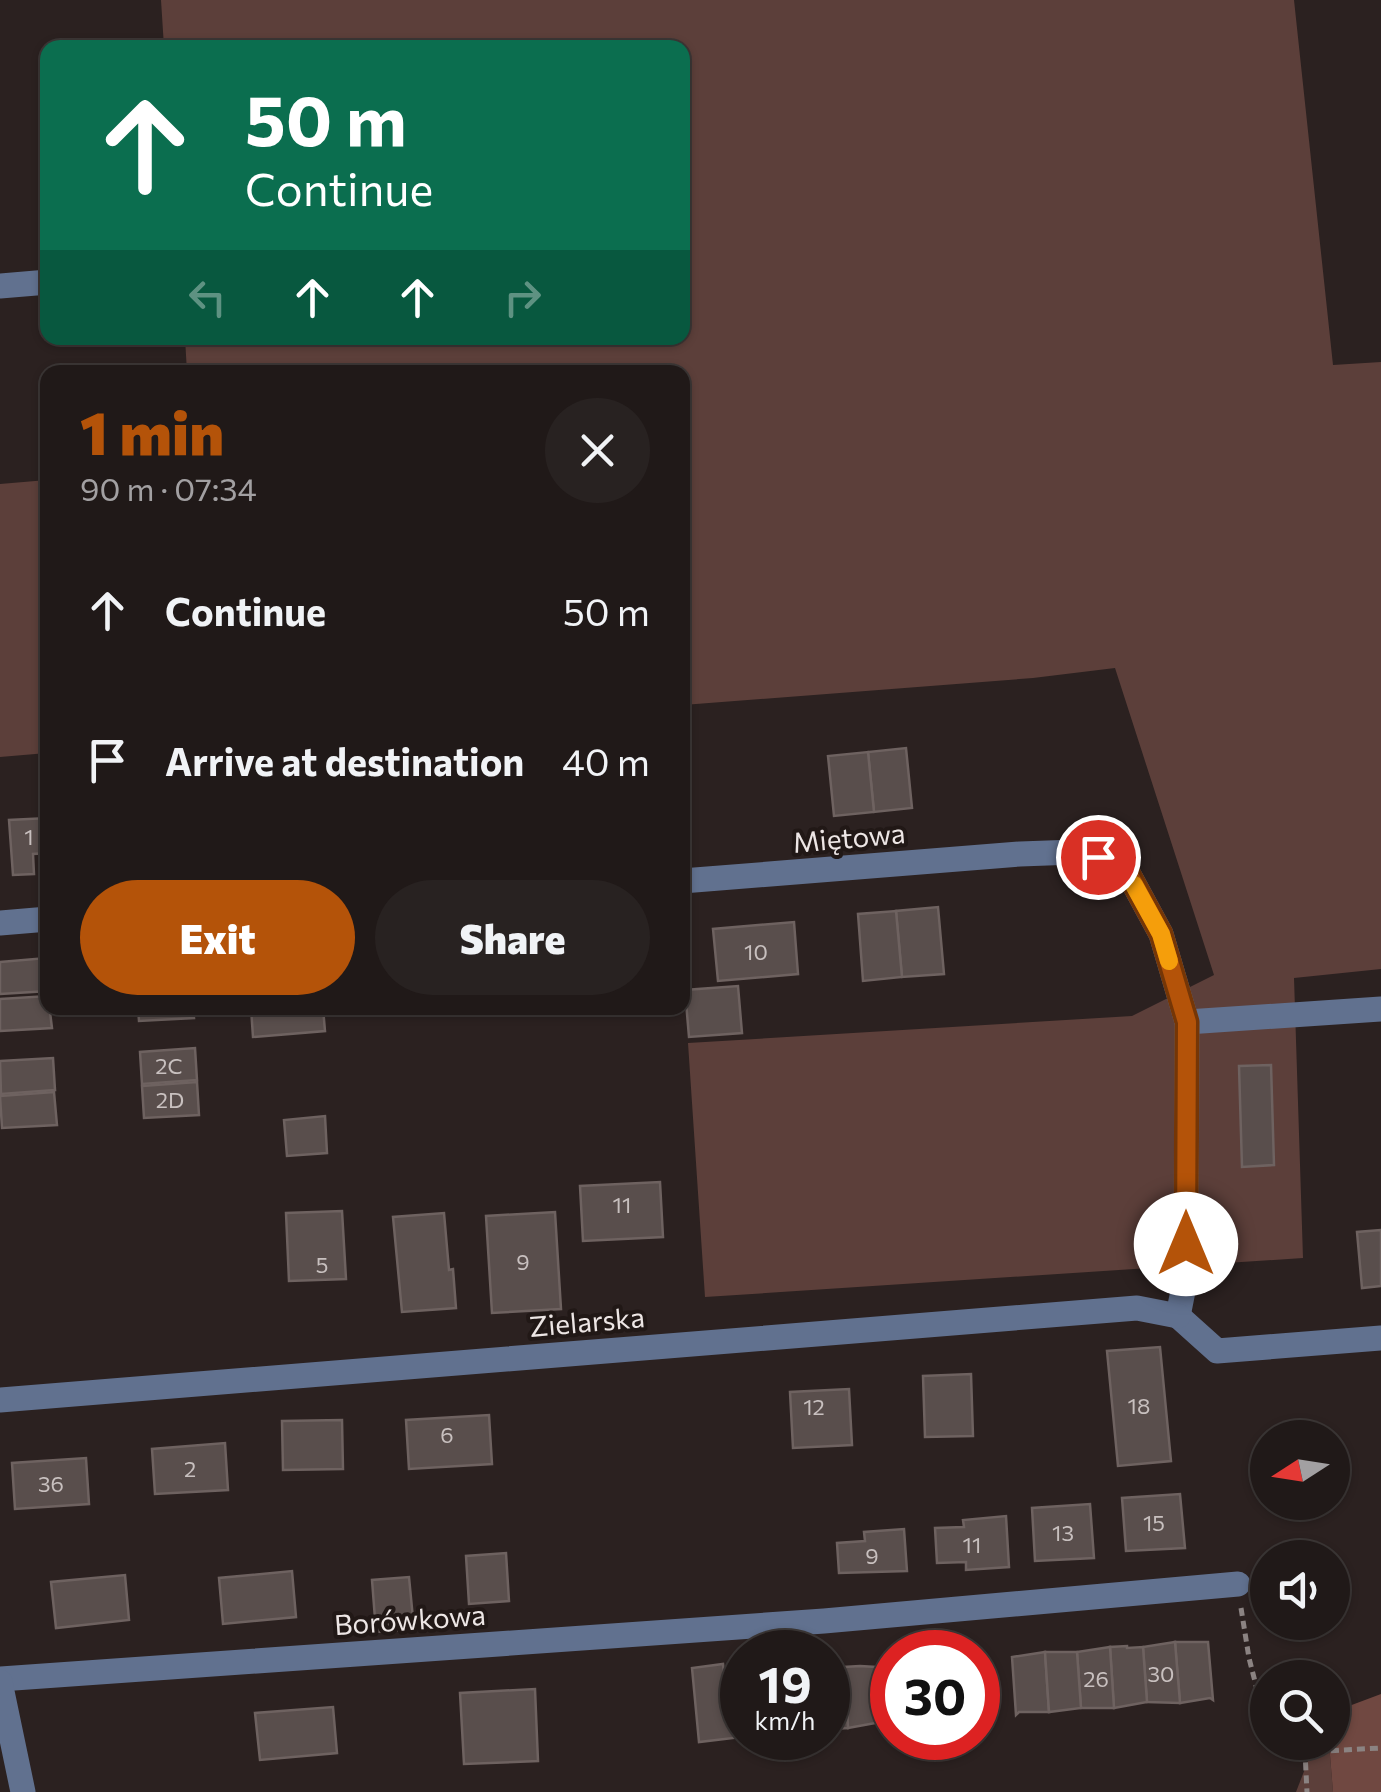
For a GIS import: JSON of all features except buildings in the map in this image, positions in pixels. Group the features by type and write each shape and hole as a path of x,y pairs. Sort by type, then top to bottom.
{"street":[{"path":"0,286 40,283"},
{"name":"Miętowa","path":"690,880 1020,854 1076,852 1122,862 1161,934 1187,1022"},
{"path":"0,924 40,920"},
{"path":"1381,1009 1187,1022 1186,1276 1178,1316 1217,1351 1381,1338"},
{"name":"Zielarska","path":"0,1400 1137,1308 1178,1316"},
{"name":"Borówkowa","path":"0,1680 824,1621 1238,1584"},
{"path":"0,1680 22,1792"}],"path":[{"path":"1238,1584 1250,1662"},
{"path":"1350,1750 1381,1748"},
{"path":"1305,1760 1307,1792"}],"shaded area":[{"path":"161,0 1294,0 1333,365 1381,362 1381,969 1294,978 1303,1258 705,1297 688,1043 1132,1016 1214,975 1115,668 690,704 690,365 187,365 185,345 690,345 690,40 164,40"},
{"path":"40,481 40,754 0,757 0,484"},
{"path":"1381,1694 1381,1792 1333,1792 1330,1760 1350,1760 1350,1706"},
{"path":"1308,1760 1330,1760 1333,1792 1296,1792"}],"slow traffic":[{"path":"1134,885 1161,934 1169,961"}],"route":[{"path":"1098,857 1122,862 1161,934 1187,1022 1186,1244"}]}
